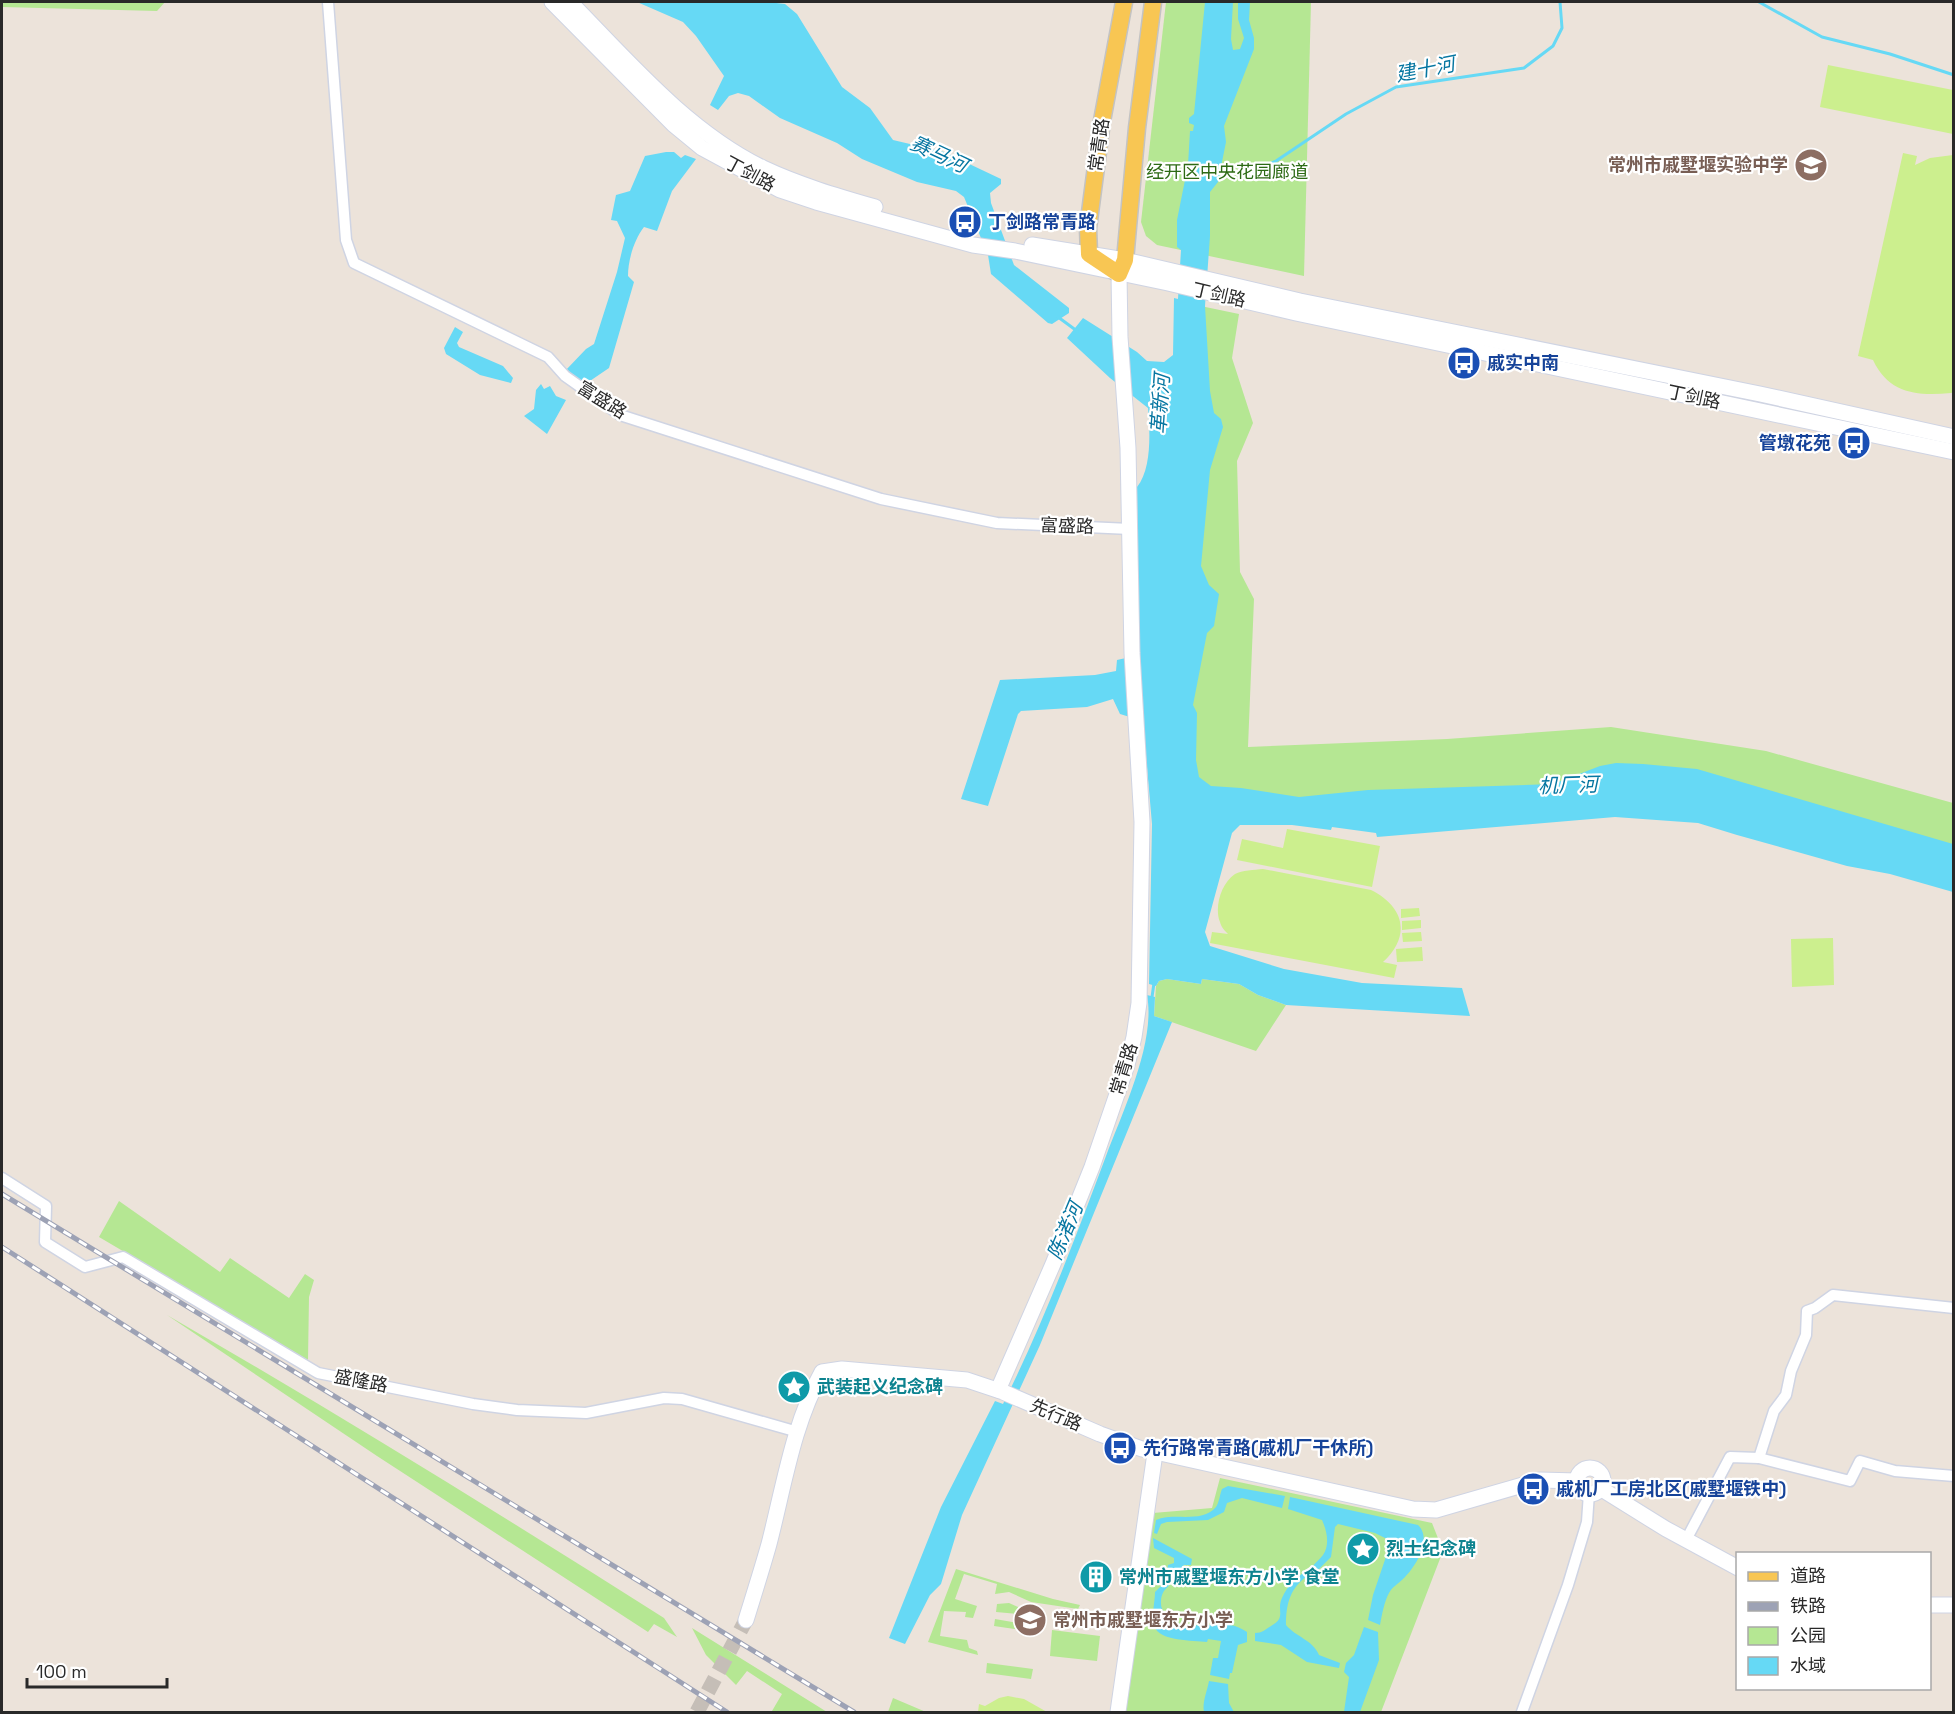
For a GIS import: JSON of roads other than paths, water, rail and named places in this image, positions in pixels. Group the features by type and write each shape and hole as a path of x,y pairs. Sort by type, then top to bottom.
{"main road":[{"name":"丁剑路","path":"552,2 674,125 702,148 780,190 816,202 969,239 1300,301 1737,390 1953,437"},
{"name":"丁剑路","path":"570,2 684,115 711,136 762,168 822,192 969,239"},
{"name":"常青路","path":"1089,254 1088,228 1101,121 1124,2"},
{"name":"常青路","path":"1000,1391 1092,1167 1127,1065 1139,1003 1142,822 1132,653 1128,448 1120,337 1122,267 1153,2"},
{"name":"丁剑路","path":"1014,246 1089,254"},
{"path":"1089,254 1122,267"},
{"name":"丁剑路","path":"1212,286 1296,314 1953,452"},
{"name":"先行路","path":"746,1620 798,1432 812,1391 822,1372 842,1369 967,1380 1000,1391 1100,1434 1155,1453 1413,1509 1436,1510 1540,1480 1577,1481"},
{"path":"1118,1713 1155,1453"},
{"path":"1594,1491 1602,1479 1601,1474 1591,1468 1581,1471 1577,1481 1580,1490 1594,1491 1736,1567"},
{"path":"1931,1605 1953,1605"}],"street":[{"name":"富盛路","path":"328,2 346,240 354,263 548,357 565,376 620,415 881,499 997,523 1130,529"},
{"name":"盛隆路","path":"2,1178 46,1206 45,1242 85,1267 123,1257 318,1373 473,1404 517,1410 586,1413 664,1398 682,1399 798,1432"},
{"path":"1759,1458 1774,1411 1786,1395 1791,1371 1806,1335 1807,1311 1833,1295 1953,1308"},
{"path":"1686,1540 1730,1457 1759,1458 1850,1481 1860,1461 1895,1471 1953,1476"},
{"path":"1522,1713 1568,1585 1594,1491"}],"water":[{"path":"637,2 785,4 797,14 842,87 870,108 893,140 944,152 1001,179 1001,184 990,193 991,203 1014,265 1069,308 1069,313 1052,324 1048,323 991,274 988,255 964,197 956,191 917,182 862,159 837,143 780,118 749,96 738,93 729,96 718,110 710,105 724,76 696,36 683,22"},
{"path":"1205,2 1233,2 1231,39 1233,50 1240,49 1244,38 1238,19 1238,2 1250,2 1249,20 1254,38 1254,49 1224,126 1226,142 1218,182 1210,192 1210,236 1205,306 1210,391 1214,413 1221,419 1223,427 1210,470 1201,566 1209,585 1219,594 1214,626 1207,633 1193,705 1197,713 1196,760 1199,777 1211,786 1299,797 1368,790 1553,784 1600,766 1616,763 1697,769 1953,844 1953,892 1890,874 1847,866 1698,823 1615,817 1377,837 1376,833 1332,827 1331,830 1292,825 1240,825 1232,833 1205,932 1210,946 1284,969 1362,983 1462,988 1470,1016 1286,1005 1258,995 1239,984 1202,979 1201,984 1167,979 1159,981 1156,986 1149,984 1152,824 1143,721 1120,714 1113,699 1087,707 1021,711 1018,714 988,806 961,799 1000,680 1095,675 1116,671 1117,660 1139,655 1137,487 1148,460 1148,408 1110,378 1067,338 1083,318 1137,352 1147,361 1164,362 1173,355 1174,298 1178,299 1181,250 1177,247 1177,220 1188,165 1190,131 1193,131 1194,125 1189,123 1189,118 1194,114"},
{"path":"674,152 681,158 685,155 696,159 672,191 657,231 644,227 637,238 628,270 628,276 634,282 609,368 584,385 566,370 594,344 617,272 625,238 617,221 611,220 616,195 630,191 645,156"},
{"path":"455,327 463,332 457,343 459,347 503,366 513,378 511,383 480,375 446,354 444,348"},
{"path":"541,384 544,389 550,386 556,396 566,400 547,434 524,416 534,409 536,390"},
{"path":"1147,995 1155,997 1154,1016 1172,1022 1040,1345 962,1515 941,1584 930,1595 905,1644 889,1638 941,1507 995,1401 1003,1404 1058,1281 1136,1076 1147,1034 1149,1014"},
{"path":"1228,1486 1285,1496 1282,1508 1242,1498 1227,1503 1224,1512 1208,1520 1167,1522 1161,1524 1157,1534 1154,1533 1156,1520 1203,1515 1210,1512 1216,1507 1222,1489"},
{"path":"1290,1497 1418,1525 1424,1538 1421,1553 1408,1574 1389,1593 1384,1604 1380,1625 1368,1620 1373,1595 1390,1545 1389,1540 1375,1533 1338,1524 1335,1527 1331,1557 1315,1573 1312,1567 1323,1555 1326,1547 1325,1529 1322,1520 1288,1509"},
{"path":"1153,1538 1192,1559 1191,1565 1182,1567 1163,1593 1161,1607 1166,1617 1182,1624 1222,1624 1247,1632 1247,1642 1238,1645 1229,1679 1210,1675 1213,1658 1218,1658 1221,1641 1208,1639 1207,1642 1170,1638 1157,1631 1154,1626 1155,1592 1166,1581 1168,1565 1174,1563 1174,1558 1154,1548"},
{"path":"1307,1570 1309,1575 1297,1585 1290,1597 1286,1625 1309,1642 1319,1655 1340,1663 1339,1668 1307,1662 1281,1645 1255,1641 1255,1633 1263,1631 1279,1620 1280,1603 1284,1594 1293,1582"},
{"path":"1364,1627 1378,1632 1379,1660 1360,1712 1344,1712 1349,1677 1344,1672 1346,1663 1354,1655"},
{"path":"1209,1681 1228,1684 1229,1703 1234,1712 1204,1712"}],"waterway":[{"name":"建十河","path":"1219,172 1250,173 1276,161 1346,114 1396,87 1524,68 1553,46 1562,28 1560,2"},
{"name":"建十河","path":"1759,2 1822,37 1890,54 1954,75"},
{"name":"赛马河","path":"1058,317 1077,331"},
{"name":"陈渚河","path":"1152,997 1154,983"}],"tunnel":[{"path":"697,1712 746,1620"}],"railway":[{"path":"2,1194 854,1712"},
{"path":"2,1247 727,1712"}],"place":[{"name":"常州市戚墅堰实验中学","path":"1811,165"},
{"name":"丁剑路常青路","path":"965,222"},
{"name":"戚实中南","path":"1464,363"},
{"name":"管墩花苑","path":"1854,443"},
{"name":"武装起义纪念碑","path":"794,1387"},
{"name":"先行路常青路(戚机厂干休所)","path":"1120,1448"},
{"name":"戚机厂工房北区(戚墅堰铁中)","path":"1533,1489"},
{"name":"烈士纪念碑","path":"1363,1549"},
{"name":"常州市戚墅堰东方小学 食堂","path":"1096,1577"},
{"name":"常州市戚墅堰东方小学","path":"1030,1620"}],"park label":[{"name":"经开区中央花园廊道","path":"1227,172"}],"water label":[{"name":"革新河","path":"1160,404"},
{"name":"机厂河","path":"1568,785"}]}
